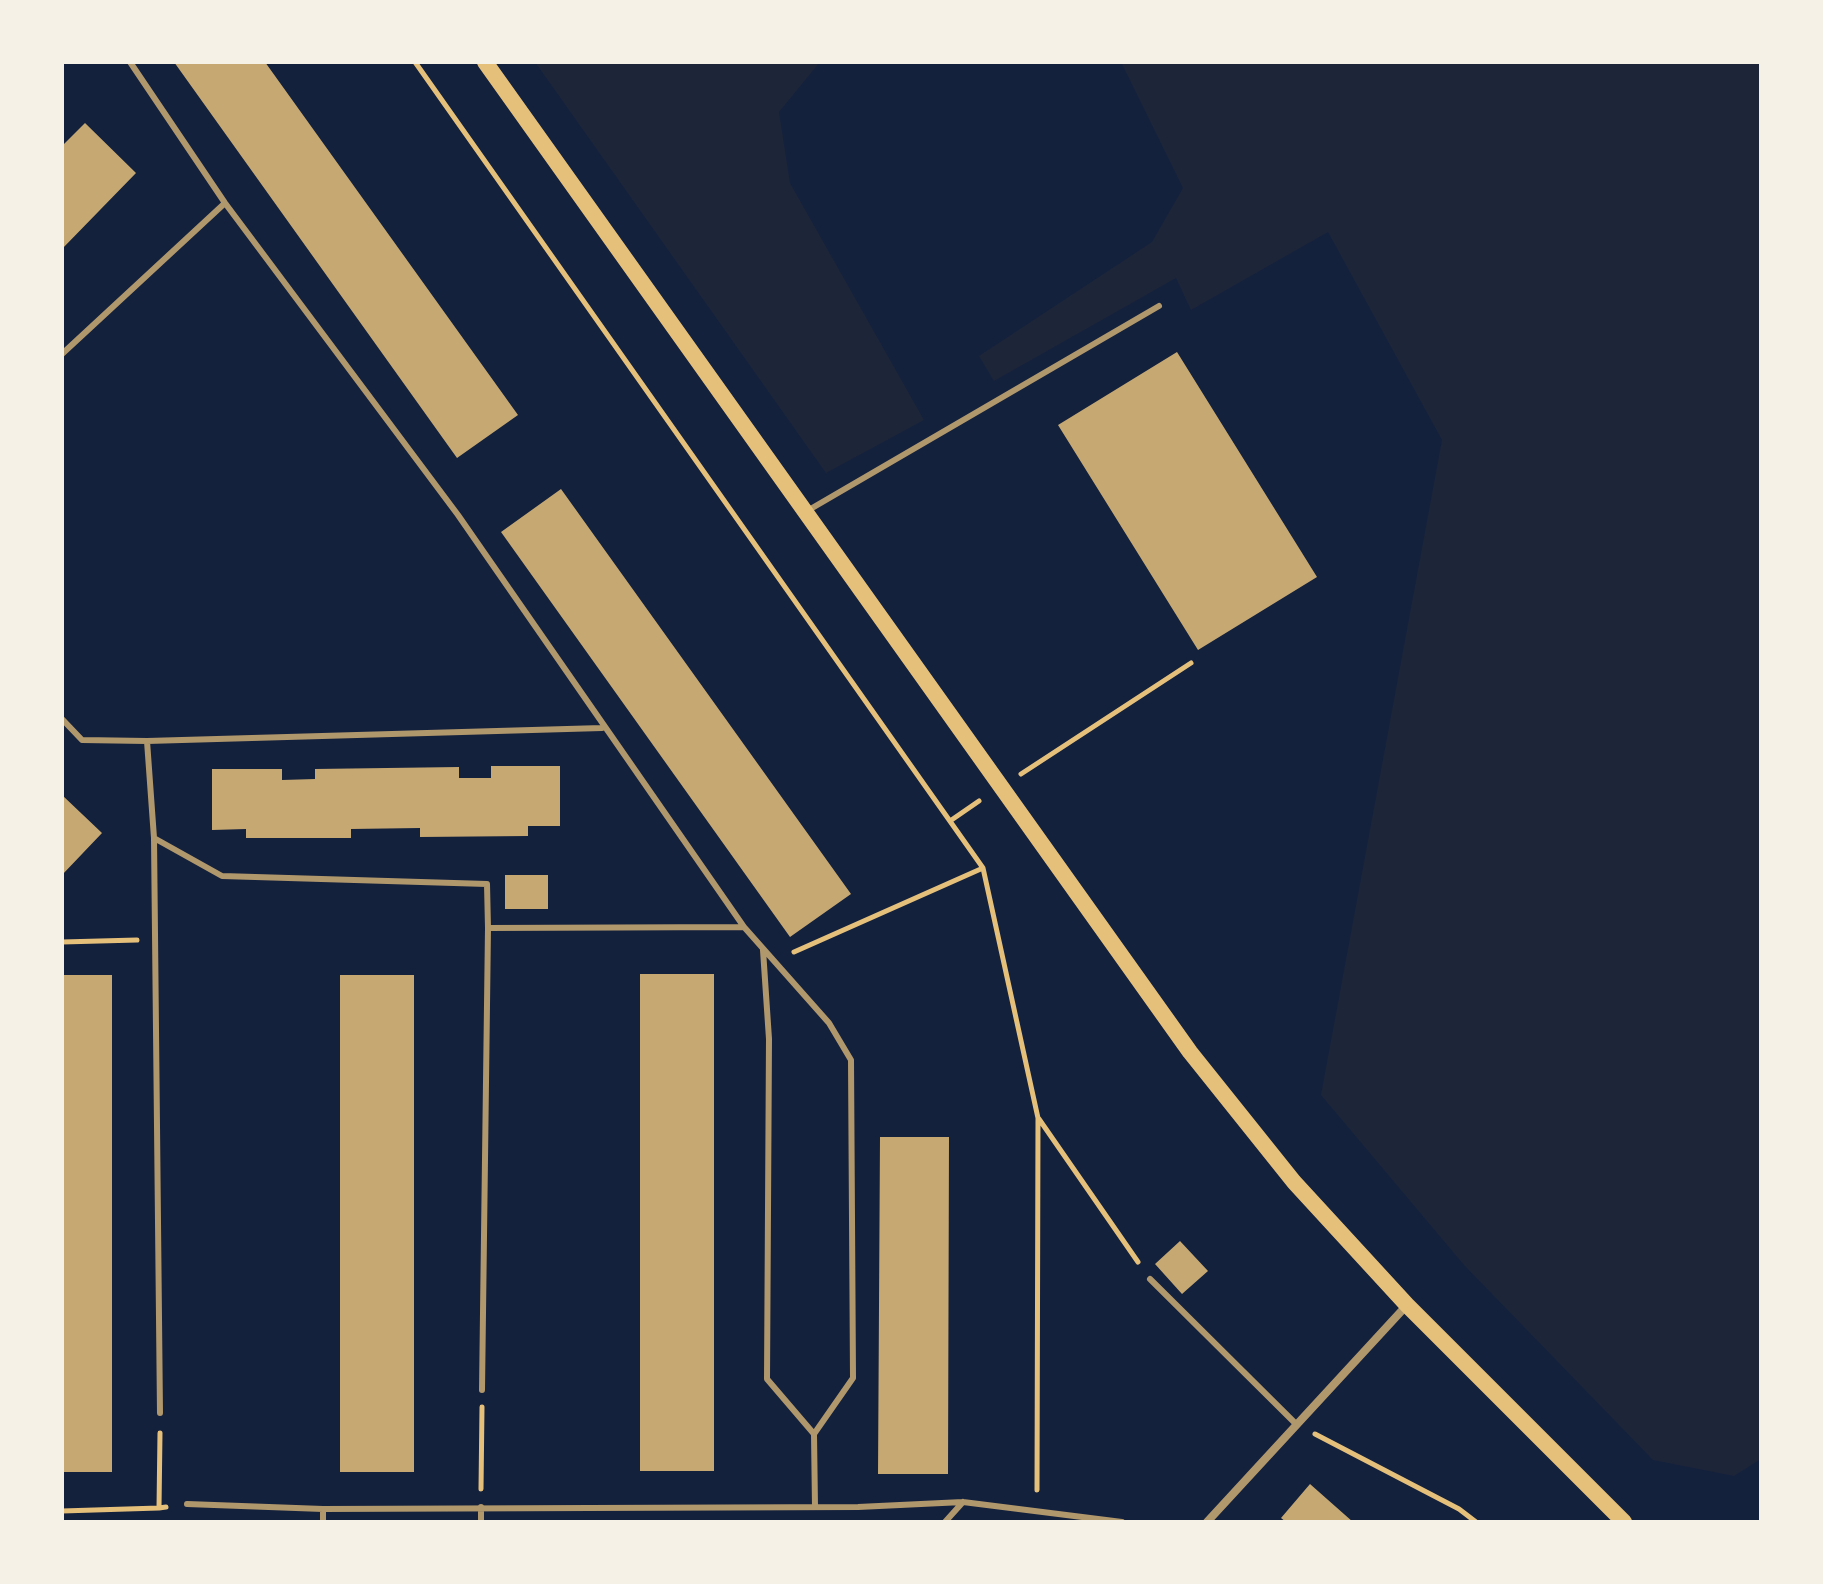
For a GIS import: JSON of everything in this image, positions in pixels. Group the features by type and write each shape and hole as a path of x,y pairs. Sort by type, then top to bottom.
{"main road":[{"path":"485,62 1200,1064 1294,1182 1407,1305 1620,1520"}],"street":[{"path":"1207,1522 1407,1305"}],"lane":[{"path":"130,62 225,203 458,515 602,728 744,927 829,1023 851,1060 853,1378 814,1434 815,1507"},
{"path":"62,354 225,203"},
{"path":"807,511 1159,306"},
{"path":"62,719 82,740 147,741 602,728"},
{"path":"147,741 154,838 160,1413"},
{"path":"154,838 222,876 487,884 482,1390"},
{"path":"488,928 744,927"},
{"path":"763,950 769,1039 767,1379 814,1434"},
{"path":"1150,1279 1297,1425"},
{"path":"945,1522 963,1502"},
{"path":"187,1504 323,1509 815,1507 963,1502 1122,1522"},
{"path":"481,1507 481,1522"},
{"path":"323,1509 323,1522"}],"path":[{"path":"415,62 983,868 1038,1118 1037,1511"},
{"path":"950,821 1191,663"},
{"path":"773,962 983,868"},
{"path":"62,942 155,940"},
{"path":"1038,1118 1150,1279"},
{"path":"481,1507 482,1390"},
{"path":"159,1508 160,1413"},
{"path":"1297,1425 1459,1509 1476,1522"},
{"path":"62,1511 159,1508 187,1504"}],"shaded area":[{"path":"535,62 820,62 779,112 790,183 924,420 826,473"},
{"path":"1121,62 1761,62 1761,1459 1734,1476 1653,1460 1464,1265 1321,1095 1442,440 1328,232 1191,310 1176,278 994,381 979,356 1152,242 1183,188"}],"building":[{"path":"174,62 265,62 518,415 457,458"},
{"path":"85,123 136,173 62,249 62,146"},
{"path":"1177,352 1317,577 1198,650 1058,425"},
{"path":"561,489 851,894 790,937 501,532"},
{"path":"491,766 560,766 560,826 528,826 528,836 420,837 420,828 351,829 351,838 246,838 246,829 212,830 212,769 282,769 282,780 315,779 315,769 459,767 459,778 491,778"},
{"path":"62,795 102,833 62,875"},
{"path":"505,875 548,875 548,909 505,909"},
{"path":"640,974 714,974 714,1471 640,1471"},
{"path":"62,975 112,975 112,1472 62,1472"},
{"path":"340,975 414,975 414,1472 340,1472"},
{"path":"880,1137 949,1137 948,1474 878,1474"},
{"path":"1180,1241 1208,1271 1182,1294 1155,1264"},
{"path":"1310,1484 1353,1522 1286,1522 1281,1518"}]}
